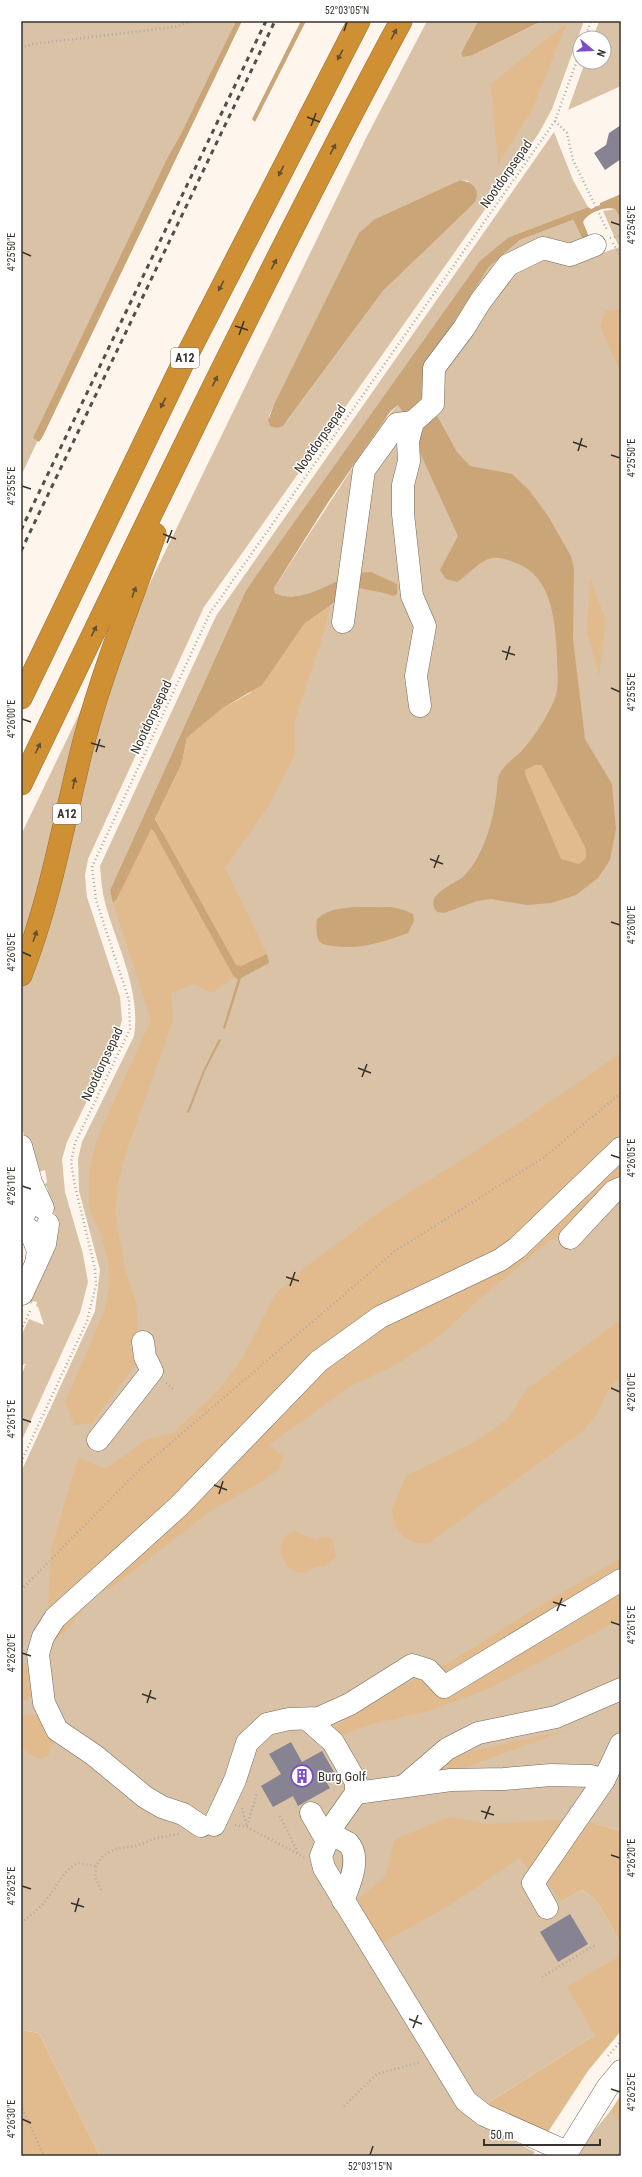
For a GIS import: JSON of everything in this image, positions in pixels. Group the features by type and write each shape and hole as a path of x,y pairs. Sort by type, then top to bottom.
{"highway":[{"name":"A12","path":"21,698 196,337 359,21"},
{"name":"A12","path":"21,784 198,416 303,207 400,21"},
{"name":"A12","path":"21,975 38,928 98,693 198,416"}],"street":[{"path":"420,706 416,676 425,626 412,596 403,514 403,485 409,462 408,441 413,422 433,404 434,368 508,265 543,248 570,255 603,242"},
{"path":"344,622 364,470 397,424 413,422"},
{"path":"21,1148 21,1154"},
{"path":"21,1148 31,1186 24,1204 37,1219 48,1236 28,1263 24,1299"},
{"path":"621,1148 517,1248 500,1260 380,1317 319,1361 179,1506 55,1618 43,1637 38,1654 44,1703 57,1730 94,1755 145,1797 162,1807 183,1814 207,1826 235,1780 247,1743 267,1724 289,1719 319,1718 350,1704 412,1665 428,1670 444,1687 621,1580"},
{"path":"570,1238 614,1191 621,1188"},
{"path":"98,1440 152,1370 145,1357 143,1342"},
{"path":"405,1785 447,1749 478,1733 556,1717 621,1689"},
{"path":"307,1719 333,1742 356,1782 356,1793 334,1824 321,1856 324,1868 466,2101 484,2115 566,2154 607,2088 621,2071"},
{"path":"547,1908 533,1883 604,1780 621,1744"},
{"path":"356,1793 405,1785 451,1780 504,1779 551,1775 591,1776 604,1780"},
{"path":"312,1813 327,1841"},
{"path":"327,1841 337,1837 348,1843 354,1854 352,1875 343,1901"}],"path":[{"path":"21,48 33,44 175,27 192,21"},
{"name":"Nootdorpsepad","path":"21,1462 87,1321 93,1298 96,1285 95,1269 75,1186 71,1162 76,1143 130,1029 129,1000 96,900 92,867 210,613 555,121 573,70"},
{"path":"555,121 567,133 573,160 603,242 621,257"},
{"path":"603,242 621,235"},
{"path":"21,1590 138,1471 395,1251 544,1158 621,1093"},
{"path":"21,1330 24,1299"},
{"path":"21,1368 25,1366"},
{"path":"247,1827 257,1793"},
{"path":"280,1816 298,1854"},
{"path":"101,1890 95,1877 96,1866 103,1856 115,1849 136,1846 156,1838 188,1832 207,1826 231,1824 247,1827 324,1868"},
{"path":"21,1923 34,1914 47,1900 67,1869 78,1863 96,1866"},
{"path":"542,1977 595,1945"},
{"path":"344,2106 377,2074 406,2064 439,2058"},
{"path":"21,2105 44,2156"},
{"path":"602,2156 621,2154"}],"shaded area":[{"path":"21,21 236,21 21,476"},
{"path":"236,21 242,21 39,442 33,438 168,157 181,134"},
{"path":"301,21 306,21 255,122 252,119"},
{"path":"427,21 478,21 461,53 473,55 542,21 584,21 581,30 572,30 572,54 552,109 539,133 204,607 88,859 85,875 87,897 120,997 122,1020 117,1039 67,1142 62,1159 65,1192 83,1254 88,1282 80,1313 21,1442 21,1376 26,1364 21,1365 21,1336 29,1319 44,1325 38,1307 36,1306 37,1302 33,1301 31,1304 27,1295 59,1230 47,1187 44,1185 47,1182 45,1170 39,1172 27,1147 21,1123 21,991 36,954 85,764 132,620 366,138","holes":["460,180 469,181 415,260 383,291 287,421 269,424 269,416 274,404 359,234 375,219"]},
{"path":"478,21 542,21 473,55 463,57 461,53"},
{"path":"599,21 621,21 621,86 568,110 582,70 612,70 612,30 596,30"},
{"path":"567,23 532,110 498,164 491,84"},
{"path":"554,132 573,180 588,207 509,237 246,590 110,890 114,903 304,624 338,601 339,580 315,591 299,596 283,596 275,593 274,588 381,424 398,405 426,366 489,267 520,240 573,220 585,244 600,254 619,247 603,211 615,209 621,220 621,1831 586,1821 561,1902 582,1890 588,1893 599,1906 609,1922 621,1945 621,1953 595,2035 485,2105 492,2130 535,2152 532,2156 100,2156 39,2033 21,2030 21,1472 95,1311 100,1270 79,1191 78,1159 82,1142 134,1036 134,1002 131,985 127,968 105,903 100,866 216,616"},
{"path":"460,180 472,184 477,193 475,202 383,291 283,426 277,428 270,426 268,421 274,404 359,233 375,219"},
{"path":"621,194 621,220 615,209 606,208 592,213 583,222 591,242 585,244 573,220 520,240 489,267 426,366 422,397 416,409 405,415 398,405 390,412 327,504 274,588 275,593 283,596 299,596 315,591 339,580 337,601 304,624 262,685 223,708 187,738 182,763 155,819 236,965 241,966 267,954 269,963 241,978 225,1029 223,1028 238,979 234,977 151,829 117,899 113,903 110,890 246,590 480,261 509,237 588,207 591,209 600,205 600,203"},
{"path":"621,309 621,373 600,326 605,311"},
{"path":"435,412 457,452 470,466 512,474 529,490 548,516 571,556 574,568 573,639 585,739 612,784 616,829 610,860 598,878 576,895 551,903 527,905 491,899 477,901 444,913 437,912 434,906 436,896 441,891 463,877 478,857 491,823 500,773 505,766 525,747 545,719 556,696 558,673 555,629 550,602 538,579 528,570 507,560 492,558 482,562 457,582 446,579 440,570 458,536 421,455 416,440 418,426","holes":["535,765 541,765 585,847 586,857 579,864 561,859 525,774 525,770"]},
{"path":"371,572 397,584 397,594 393,596 356,587 358,573"},
{"path":"590,578 606,621 599,676 587,633"},
{"path":"330,606 325,629 294,723 295,755 269,805 225,868 267,954 240,966 236,965 155,819 182,763 187,738 223,708 250,693 304,624"},
{"path":"92,687 21,960 21,835"},
{"path":"535,765 541,765 544,769 585,847 586,857 579,864 561,859 525,774 525,770"},
{"path":"150,828 154,832 234,977 212,993 194,984 171,993 173,1021 129,1144 118,1183 115,1213 125,1269 136,1303 140,1359 92,1423 74,1425 65,1402 104,1312 110,1284 108,1260 100,1232 89,1207 89,1172 96,1141 151,1020 113,903 117,899"},
{"path":"391,907 413,914 414,921 408,933 380,942 353,947 327,945 319,941 316,930 317,919 324,914 342,908"},
{"path":"219,1039 221,1040 205,1071 189,1113 187,1112 203,1071"},
{"path":"621,1053 621,1204 549,1241 475,1303 442,1334 399,1363 349,1387 269,1445 284,1457 279,1469 261,1482 212,1510 112,1587 94,1595 64,1633 54,1639 47,1627 51,1550 78,1457 105,1469 148,1439 173,1433 220,1389 243,1357 276,1293 304,1268 385,1208 512,1128"},
{"path":"621,1319 621,1374 607,1392 597,1414 584,1430 429,1543 416,1543 404,1537 395,1527 392,1510 406,1476 471,1444 508,1419 526,1390"},
{"path":"295,1531 315,1540 325,1536 330,1537 332,1539 336,1557 324,1567 317,1566 305,1573 291,1569 285,1562 280,1548 285,1536"},
{"path":"621,1558 621,1619 490,1688 432,1710 368,1725 340,1736 334,1734 335,1726 403,1685 450,1662 533,1610"},
{"path":"21,1663 34,1666 34,1692 26,1701 21,1702"},
{"path":"21,1715 50,1718 74,1729 90,1740 71,1751 55,1742 51,1747 48,1756 39,1759 21,1748"},
{"path":"567,1730 428,1781 414,1764"},
{"path":"450,1817 487,1824 571,1819 530,1872 520,1858 450,1905 380,1944 358,1899 385,1877 395,1839"},
{"path":"587,1821 621,1831 621,1945 599,1906 588,1893 582,1890 561,1902 544,1877"},
{"path":"621,1953 621,2031 588,2071 546,2135 485,2105 595,2035 567,1987 618,1957"},
{"path":"21,2030 39,2033 100,2156 21,2156"},
{"path":"621,2095 621,2125 611,2110"},
{"path":"621,2101 621,2156 574,2156 611,2110"}],"building":[{"path":"621,125 621,159 605,170 594,153 606,145 609,133"},
{"name":"Burg Golf","path":"291,1742 302,1762 322,1751 334,1772 324,1778 330,1788 298,1806 293,1796 273,1807 261,1786 281,1774 269,1754"},
{"path":"570,1914 588,1944 558,1962 540,1932"}],"railway":[{"path":"21,530 266,21"},
{"path":"21,551 275,21"}],"place":[{"name":"Burg Golf","path":"302,1776"}]}
